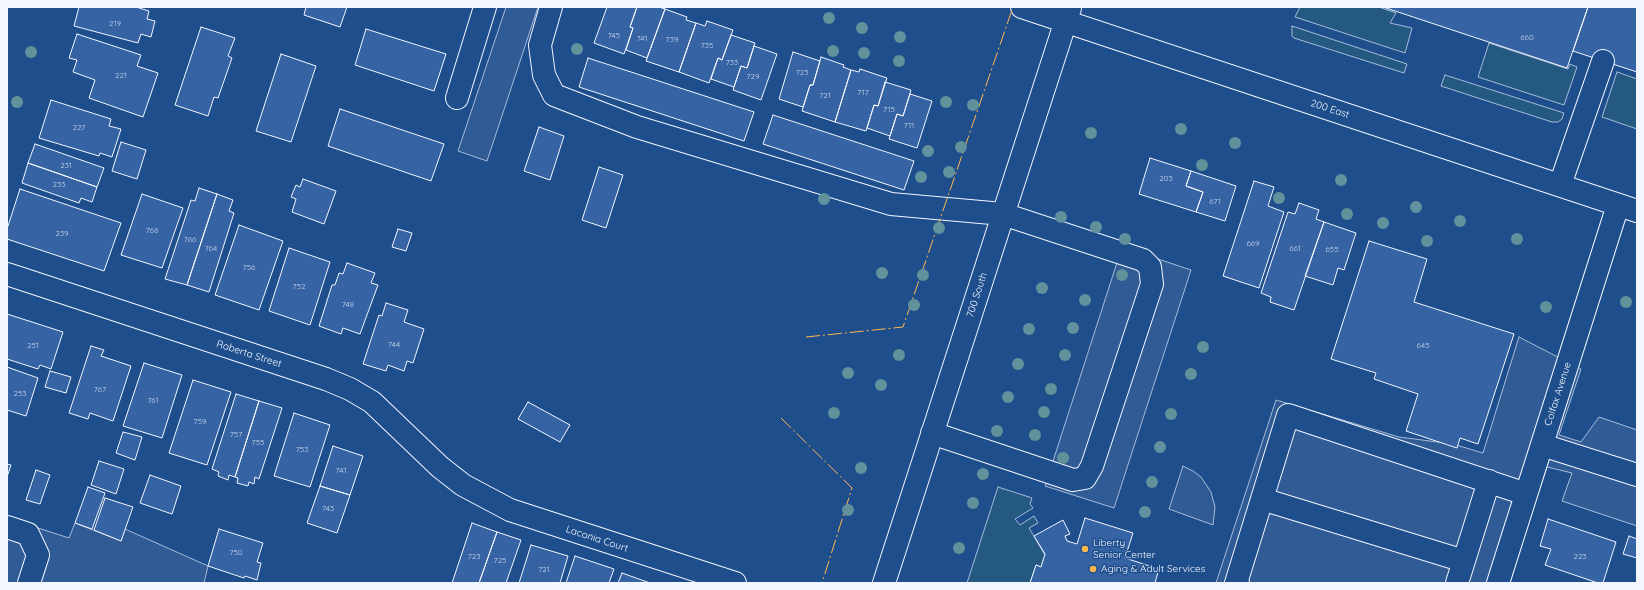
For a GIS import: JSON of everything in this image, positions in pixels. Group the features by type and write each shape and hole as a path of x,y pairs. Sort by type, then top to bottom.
{"street":[{"path":"457,98 485,7"},
{"path":"551,7 540,45 544,75 554,95 637,127 890,204 1003,214 1143,260 1150,267 1152,284 1092,466 1085,478 1073,480 932,433"},
{"name":"200 East","path":"1022,7 1068,14 1627,208"},
{"name":"700 South","path":"884,583 1068,14"},
{"path":"1560,185 1603,61"},
{"name":"Colfax Avenue","path":"1498,583 1542,445 1627,208"},
{"name":"Roberta Street","path":"7,274 326,379 350,389 372,402 440,467 463,484"},
{"path":"1238,583 1236,582 1288,415 1526,494"},
{"path":"1542,445 1637,475"},
{"path":"1457,583 1489,481"},
{"name":"Laconia Court","path":"463,484 517,512 735,583"},
{"path":"1262,499 1464,561"},
{"path":"7,527 28,534 38,555 29,583"}],"shaded area":[{"path":"506,7 538,7 487,161 458,151"},
{"path":"1300,7 1379,7 1396,13 1390,23 1412,28 1405,53 1295,17"},
{"path":"1292,26 1407,64 1404,73 1294,38 1292,36"},
{"path":"1489,43 1568,69 1570,64 1577,67 1564,105 1478,77"},
{"path":"1617,72 1637,79 1637,129 1602,117"},
{"path":"1445,75 1564,113 1562,119 1558,122 1552,122 1441,86"},
{"path":"1122,247 1191,270 1114,508 1045,486"},
{"path":"1519,337 1581,369 1559,435 1581,442 1599,417 1637,430 1637,526 1562,501 1572,473 1547,467 1506,583 1216,583 1276,400 1399,437 1453,444 1483,453"},
{"path":"1183,466 1201,477 1211,492 1215,507 1213,525 1169,509"},
{"path":"998,487 1032,498 1030,504 1033,508 1015,519 1020,525 1034,516 1038,523 1029,528 1045,555 1041,567 1036,565 1030,583 967,583"},
{"path":"7,518 69,538 75,523 121,541 125,529 208,566 204,583 7,583"}],"building":[{"path":"79,7 136,7 149,11 147,19 155,21 151,37 141,34 138,43 74,26"},
{"path":"306,7 347,7 340,27 304,15"},
{"path":"607,7 637,7 630,27 633,28 624,54 594,43"},
{"path":"637,7 659,7 665,9 647,58 626,50 633,28 630,27"},
{"path":"1383,7 1588,7 1567,68"},
{"path":"1588,7 1637,7 1637,72 1573,51"},
{"path":"665,9 687,17 686,20 696,23 679,72 646,61"},
{"path":"707,21 733,30 722,60 718,58 709,83 679,72 696,23 705,26"},
{"path":"201,27 235,38 228,56 232,58 218,98 214,97 208,116 175,105"},
{"path":"366,29 446,54 434,91 355,65"},
{"path":"77,34 141,55 137,66 158,73 143,117 89,98 95,80 73,72 77,60 69,58"},
{"path":"731,35 755,43 747,68 741,66 734,87 711,79 718,58 722,60"},
{"path":"754,46 777,54 761,100 733,90 741,66 747,68"},
{"path":"793,52 820,61 813,85 810,85 803,107 779,99"},
{"path":"281,54 316,66 291,142 256,131"},
{"path":"821,57 844,65 843,67 851,70 835,122 802,111 810,85 813,85"},
{"path":"588,58 754,112 744,141 579,87"},
{"path":"860,69 887,78 878,106 874,105 866,131 835,122 851,70 859,72"},
{"path":"885,82 911,90 903,116 897,114 890,136 867,128 874,105 878,106"},
{"path":"910,94 932,101 917,148 889,139 897,114 903,116"},
{"path":"51,100 111,119 109,126 121,129 112,157 100,153 99,156 39,138"},
{"path":"340,109 444,144 431,181 328,146"},
{"path":"773,115 914,161 904,190 763,144"},
{"path":"539,127 564,136 550,180 524,171"},
{"path":"121,142 146,150 137,179 112,171"},
{"path":"35,144 104,168 97,187 28,163"},
{"path":"1150,158 1191,171 1186,186 1203,192 1196,212 1139,194"},
{"path":"28,163 97,187 92,202 81,198 79,203 22,183"},
{"path":"599,167 623,175 606,228 582,220"},
{"path":"1191,171 1236,186 1225,221 1196,212 1203,192 1186,186"},
{"path":"303,179 336,191 324,224 292,212 296,199 291,197 296,185 300,187"},
{"path":"1254,181 1274,187 1268,206 1284,212 1259,288 1223,276"},
{"path":"199,188 217,194 187,285 165,279 191,200 195,201"},
{"path":"20,189 121,223 104,271 7,239 7,229"},
{"path":"142,194 183,208 162,268 121,255"},
{"path":"217,194 233,200 229,211 234,213 209,292 187,285"},
{"path":"1299,203 1319,210 1316,219 1324,222 1294,310 1270,302 1271,297 1261,293 1288,212 1295,214"},
{"path":"1324,222 1356,233 1344,270 1338,268 1333,285 1305,276"},
{"path":"239,225 283,241 259,310 215,295"},
{"path":"398,229 412,233 406,251 392,247"},
{"path":"1369,241 1427,259 1414,302 1514,334 1478,444 1460,438 1457,448 1406,431 1418,394 1374,379 1376,373 1331,359"},
{"path":"289,248 330,262 310,325 269,311"},
{"path":"347,263 375,273 371,283 378,285 360,334 343,328 341,334 319,326 332,285 335,285 339,273 343,274"},
{"path":"386,303 408,310 404,322 424,329 413,363 407,361 404,371 388,365 386,371 363,364 379,315 382,316"},
{"path":"7,314 63,332 51,369 40,365 38,369 7,359"},
{"path":"91,346 104,350 101,356 131,366 113,421 90,413 88,419 69,413"},
{"path":"144,363 182,375 162,438 123,426"},
{"path":"7,367 38,378 26,416 7,410"},
{"path":"50,371 71,377 66,393 45,387"},
{"path":"193,380 231,392 207,465 169,453"},
{"path":"236,394 259,401 235,477 229,475 228,480 218,476 219,472 212,469"},
{"path":"259,401 282,408 259,479 255,477 254,484 249,482 248,486 237,483 238,478 235,477"},
{"path":"528,402 570,425 560,442 518,419"},
{"path":"294,413 330,425 310,487 274,476"},
{"path":"123,432 142,437 135,460 116,453"},
{"path":"333,446 363,456 350,495 320,486"},
{"path":"99,461 124,469 116,494 91,485"},
{"path":"7,464 11,465 7,477"},
{"path":"36,470 50,475 40,504 26,500"},
{"path":"150,475 181,486 172,514 140,503"},
{"path":"320,486 350,495 337,533 307,523"},
{"path":"88,487 105,493 92,529 75,523"},
{"path":"105,498 133,507 121,541 94,530"},
{"name":"Liberty Senior Center","path":"1085,518 1133,533 1125,558 1159,569 1155,583 1030,583 1036,565 1041,567 1045,554 1034,536 1063,520 1070,534 1065,536 1067,541 1077,544"},
{"path":"1548,519 1616,542 1603,583 1598,583 1545,565 1551,549 1540,546"},
{"path":"472,523 497,532 479,583 452,583"},
{"path":"219,529 263,543 257,562 261,563 257,580 245,576 244,578 208,566"},
{"path":"497,532 521,540 506,583 479,583"},
{"path":"1629,536 1637,539 1637,558 1623,554"},
{"path":"531,545 568,556 560,583 519,583"},
{"path":"575,556 614,569 609,583 566,583"},
{"path":"622,573 650,583 618,583"}],"power":[{"path":"806,337 903,327 1013,7"},
{"path":"781,418 852,488 822,583"}],"place":[{"name":"Liberty Senior Center","path":"1085,549"},
{"name":"Aging & Adult Services","path":"1093,569"}]}
